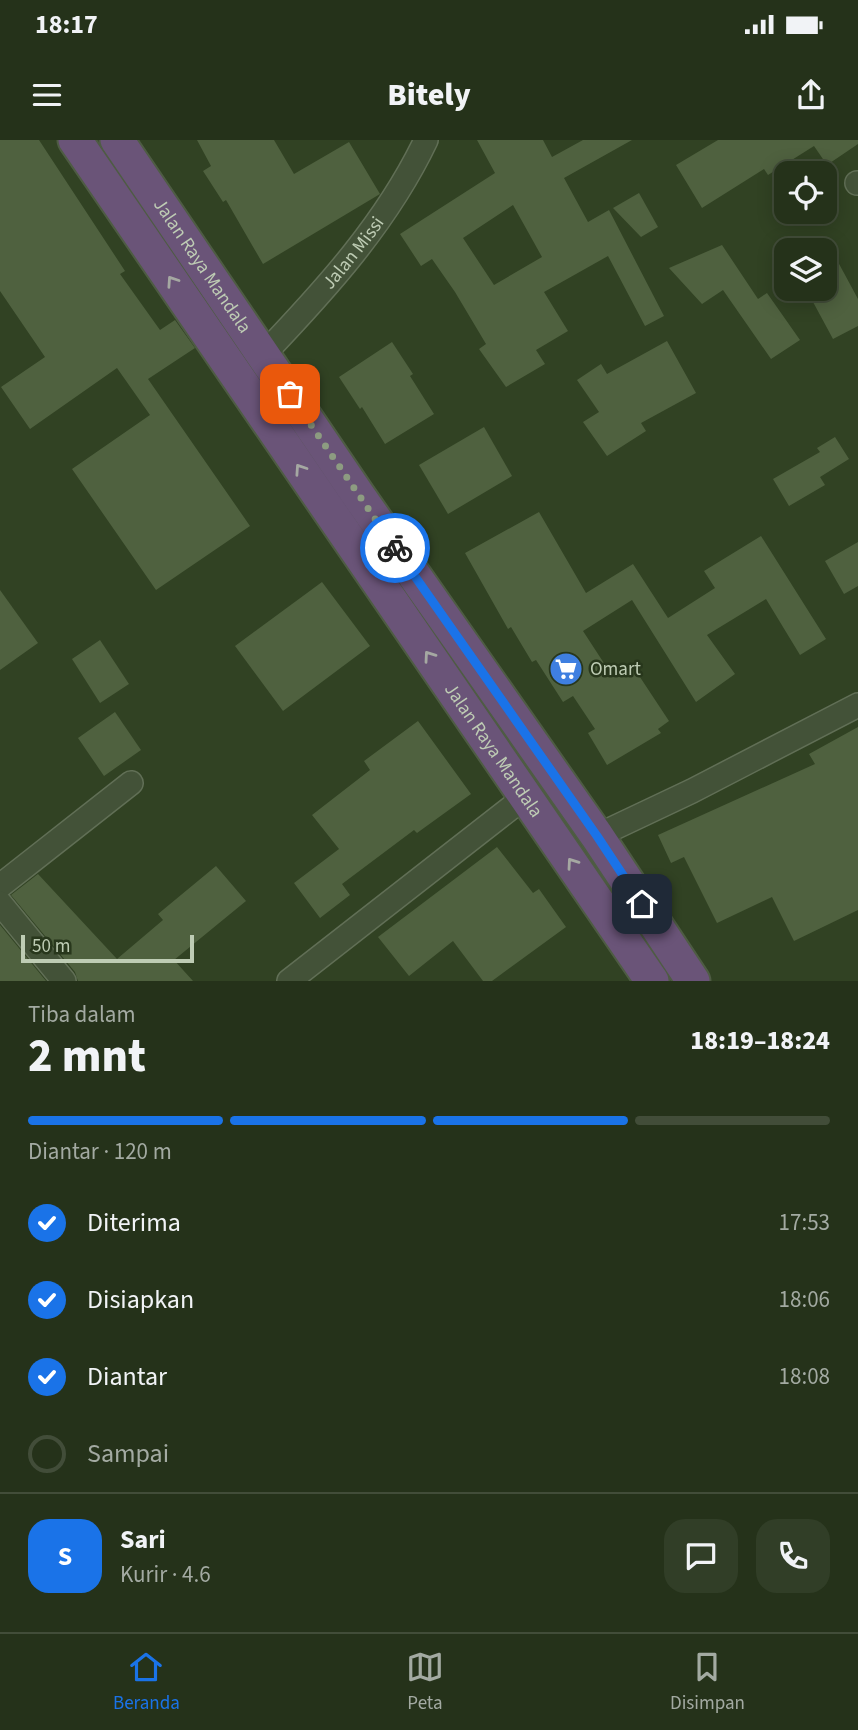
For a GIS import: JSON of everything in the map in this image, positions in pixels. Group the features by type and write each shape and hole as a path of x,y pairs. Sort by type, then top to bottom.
{"highway":[{"name":"Jalan Raya Mandala","path":"75,140 652,981"},
{"name":"Jalan Raya Mandala","path":"117,140 694,981"},
{"path":"598,901 628,884"}],"street":[{"name":"Jalan Missi","path":"264,354 316,299 372,232 396,196 426,140"},
{"path":"597,836 692,791 858,705"},
{"path":"0,886 131,783"},
{"path":"289,981 526,796"},
{"path":"0,903 64,981"}],"building":[{"path":"0,140 39,140 125,271 120,274 160,330 175,320 195,348 148,379 250,526 156,590 72,469 150,415 117,368 30,429 1,387 45,357 0,291"},
{"path":"197,140 274,140 294,174 349,142 380,194 263,264 226,200 223,202 203,171 211,166"},
{"path":"477,140 543,140 552,157 583,140 632,140 564,178 588,222 609,210 664,316 645,326 608,256 544,292 568,331 536,350 545,364 506,387 479,349 486,344 455,292 432,259 421,266 400,234 495,173","holes":["513,205 542,257 494,285 463,238"]},
{"path":"718,140 858,140 858,144 833,161 824,161 814,146 790,161 774,161 774,171 768,175 764,169 702,208 676,165"},
{"path":"639,193 658,227 641,237 613,208"},
{"path":"722,245 758,299 767,293 800,340 771,359 723,290 702,304 669,268"},
{"path":"837,260 858,299 858,326 833,339 812,301 837,301"},
{"path":"667,341 696,393 641,423 646,431 607,456 583,422 599,412 577,380 601,364 607,374"},
{"path":"392,342 434,414 385,444 339,377"},
{"path":"484,427 512,476 448,514 419,465"},
{"path":"835,437 849,459 820,477 825,485 789,506 773,479 820,452 817,448"},
{"path":"539,512 586,593 633,564 668,618 715,588 704,571 761,536 826,639 800,655 766,599 707,635 735,674 696,702 632,600 583,631 613,677 632,665 669,721 658,729 661,733 607,765 588,733 595,729 573,696 563,702 536,660 532,662 511,627 508,629 465,553"},
{"path":"858,542 858,586 844,594 825,561"},
{"path":"322,582 370,646 283,711 235,646"},
{"path":"0,590 38,643 0,670"},
{"path":"100,640 129,684 100,703 72,659"},
{"path":"115,712 141,750 104,776 78,738"},
{"path":"418,721 471,794 417,833 414,830 342,884 350,895 320,918 294,883 339,849 312,815 370,770 364,761"},
{"path":"858,727 858,910 794,941 772,897 717,923 684,857 671,863 658,835 815,764 809,754"},
{"path":"497,847 533,893 539,889 566,927 492,981 483,981 453,941 409,976 378,937"},
{"path":"216,866 246,901 174,960 193,981 78,981 75,972 11,895 38,874 117,959 163,920 158,914"},
{"path":"0,925 46,981 0,981"}],"way so far":[{"path":"290,394 395,548"}],"place":[{"name":"Omart","path":"566,669"}],"route":[{"path":"395,548 642,904"}]}
